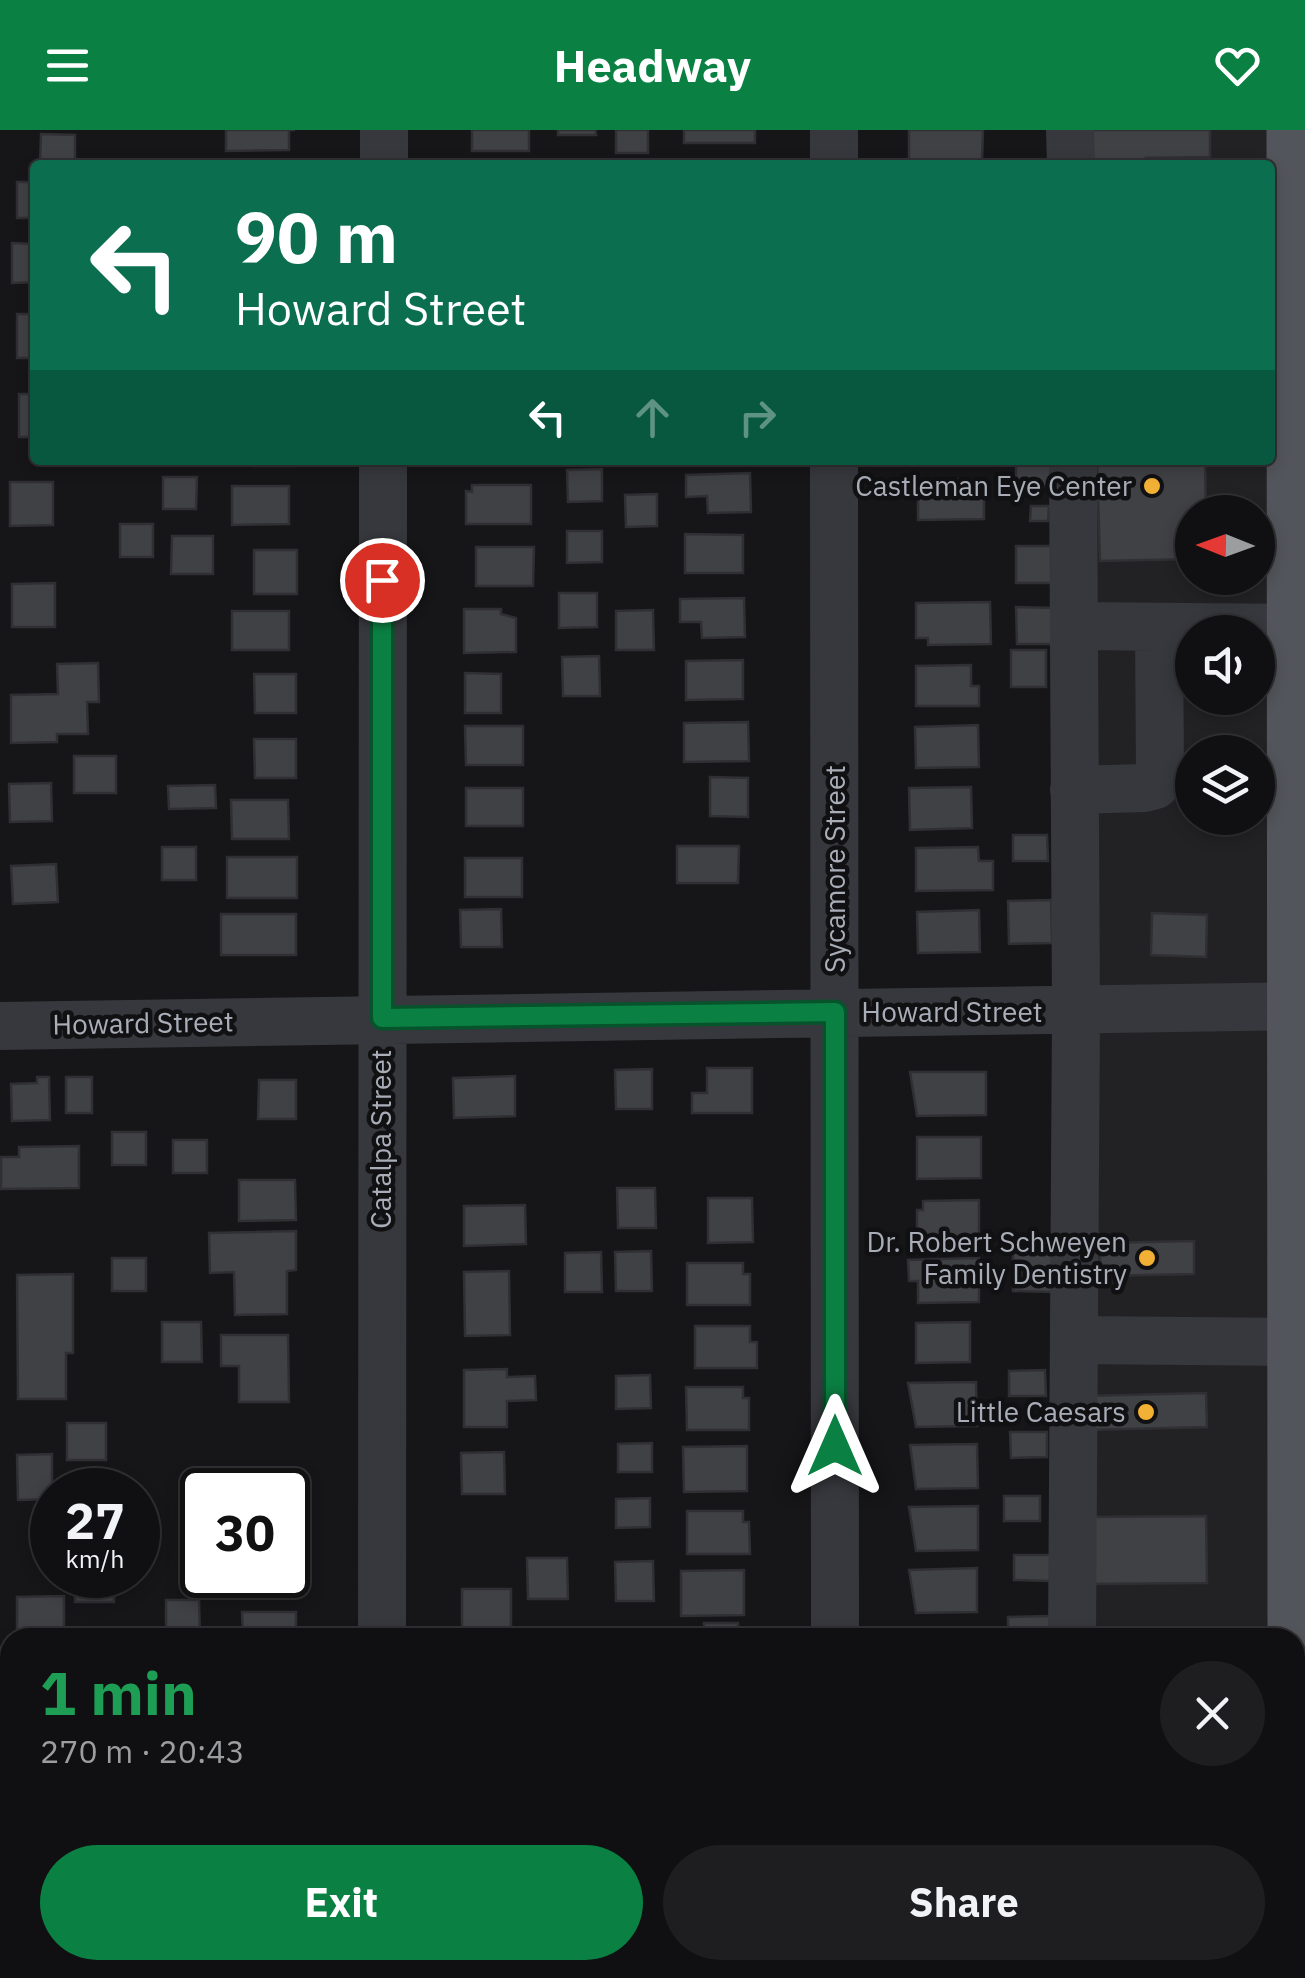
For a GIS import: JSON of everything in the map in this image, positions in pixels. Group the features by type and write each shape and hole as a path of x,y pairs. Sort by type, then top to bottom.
{"main road":[{"path":"1294,130 1300,210 1295,628 1300,1006 1300,1261 1295,1342 1300,1421 1295,1628"}],"street":[{"path":"384,130 384,160"},
{"path":"834,130 834,160"},
{"path":"1070,130 1071,160"},
{"name":"Catalpa Street","path":"382,1628 383,465"},
{"name":"Sycamore Street","path":"834,465 835,1628"},
{"path":"1072,1628 1076,1011 1073,465"},
{"path":"1074,626 1295,628"},
{"path":"1074,790 1144,788 1155,785 1160,776 1158,627"},
{"name":"Howard Street","path":"0,1026 1300,1006"},
{"path":"1074,1340 1295,1342"}],"shaded area":[{"path":"1070,130 1305,130 1305,1628 1072,1628 1073,465 1275,465 1275,160 1071,160"}],"building":[{"path":"226,130 289,130 289,150 226,151"},
{"path":"472,130 529,130 529,151 472,151"},
{"path":"558,130 595,130 596,135 558,135"},
{"path":"616,130 648,130 648,153 616,153"},
{"path":"684,130 755,130 755,143 684,143"},
{"path":"909,130 983,130 982,160 909,160"},
{"path":"1084,130 1210,130 1210,157 1084,160"},
{"path":"41,134 75,135 75,160 40,160"},
{"path":"17,182 30,182 30,218 17,218"},
{"path":"12,243 30,244 30,282 12,283"},
{"path":"17,314 30,314 30,358 17,358"},
{"path":"19,394 30,394 30,437 19,437"},
{"path":"1016,465 1051,465 1051,486 1016,487"},
{"name":"Castleman Eye Center","path":"1097,465 1205,465 1206,495 1175,495 1175,559 1100,561"},
{"path":"602,469 602,501 568,502 567,470"},
{"path":"750,473 751,512 708,513 707,496 686,497 686,475"},
{"path":"163,477 197,477 196,509 163,509"},
{"path":"984,479 984,519 918,520 918,480"},
{"path":"10,482 53,482 53,525 10,526"},
{"path":"472,485 531,485 531,524 466,524 466,491 472,492"},
{"path":"232,486 289,486 289,524 232,525"},
{"path":"657,494 657,526 626,527 625,495"},
{"path":"1031,506 1049,506 1048,521 1030,521"},
{"path":"120,524 153,524 153,557 120,557"},
{"path":"567,531 602,531 602,562 567,563"},
{"path":"685,534 743,535 743,573 685,573"},
{"path":"172,536 213,536 213,574 171,574"},
{"path":"1016,546 1051,546 1052,583 1016,583"},
{"path":"476,547 534,547 533,586 476,586"},
{"path":"254,550 297,550 297,594 254,594"},
{"path":"55,583 55,627 12,627 12,584"},
{"path":"559,593 597,593 597,627 559,628"},
{"path":"744,598 745,637 702,638 701,622 680,622 680,599"},
{"path":"990,602 991,644 928,645 928,638 916,638 916,603"},
{"path":"1016,607 1052,608 1052,644 1017,644"},
{"path":"464,609 501,609 501,614 516,618 516,652 464,653"},
{"path":"653,610 654,650 616,650 616,611"},
{"path":"232,611 289,611 289,650 232,650"},
{"path":"1011,650 1046,650 1046,687 1011,687"},
{"path":"599,656 600,696 563,696 562,657"},
{"path":"743,660 743,699 686,700 686,661"},
{"path":"98,663 99,702 87,702 88,734 57,734 57,742 11,743 11,695 58,694 57,664"},
{"path":"971,665 971,686 979,686 979,706 916,706 916,666"},
{"path":"465,673 501,674 501,713 465,713"},
{"path":"254,674 296,674 296,713 255,713"},
{"path":"748,722 749,761 684,762 684,723"},
{"path":"978,725 979,767 916,768 915,727"},
{"path":"465,726 523,726 523,765 466,765"},
{"path":"254,739 296,739 296,778 255,778"},
{"path":"74,756 116,756 116,793 74,793"},
{"path":"710,777 748,778 748,817 710,816"},
{"path":"51,783 52,821 10,822 9,784"},
{"path":"215,785 216,808 169,809 168,786"},
{"path":"971,787 972,828 910,830 909,788"},
{"path":"466,788 523,788 523,826 466,826"},
{"path":"231,800 288,800 289,839 232,839"},
{"path":"1013,835 1047,835 1048,861 1013,861"},
{"path":"677,846 739,846 738,883 677,883"},
{"path":"162,847 196,847 196,880 162,880"},
{"path":"978,847 979,861 993,861 993,890 916,891 916,848"},
{"path":"227,857 297,857 297,898 227,898"},
{"path":"465,858 522,858 522,897 465,897"},
{"path":"56,864 58,902 13,904 11,866"},
{"path":"1051,900 1052,943 1009,944 1008,901"},
{"path":"501,909 502,947 461,947 460,910"},
{"path":"979,910 980,952 918,953 917,912"},
{"path":"1152,913 1207,915 1206,957 1151,955"},
{"path":"221,914 296,914 296,955 221,955"},
{"path":"707,1068 752,1068 752,1113 692,1113 692,1093 707,1093"},
{"path":"652,1069 652,1109 616,1109 615,1070"},
{"path":"910,1072 986,1072 986,1115 917,1116"},
{"path":"515,1076 515,1116 454,1118 453,1078"},
{"path":"37,1077 49,1077 50,1120 12,1121 11,1084 37,1083"},
{"path":"66,1077 92,1077 92,1113 66,1113"},
{"path":"259,1080 296,1080 296,1119 258,1119"},
{"path":"112,1132 146,1132 146,1165 112,1165"},
{"path":"917,1137 981,1137 981,1178 917,1179"},
{"path":"173,1140 207,1140 207,1173 173,1173"},
{"path":"79,1146 79,1188 1,1189 1,1157 19,1157 19,1147"},
{"path":"239,1180 295,1180 296,1220 239,1221"},
{"path":"617,1188 655,1188 656,1228 618,1228"},
{"path":"708,1198 752,1198 753,1242 708,1243"},
{"path":"979,1200 979,1239 917,1239 917,1210 923,1210 923,1201"},
{"path":"525,1205 526,1244 464,1246 464,1206"},
{"path":"296,1231 296,1270 287,1271 287,1314 235,1315 234,1272 210,1273 209,1233"},
{"name":"Dr. Robert Schweyen Family Dentistry","path":"1194,1241 1194,1274 1100,1276 1100,1243"},
{"path":"1013,1245 1053,1246 1053,1292 1013,1291"},
{"path":"651,1251 652,1291 616,1291 615,1252"},
{"path":"601,1252 602,1292 565,1292 565,1253"},
{"path":"112,1258 146,1258 146,1291 112,1291"},
{"path":"979,1258 979,1302 918,1303 918,1281 909,1281 908,1260"},
{"path":"687,1263 743,1263 743,1274 750,1274 750,1305 687,1305"},
{"path":"509,1271 510,1335 465,1336 464,1272"},
{"path":"73,1274 73,1353 66,1353 66,1399 18,1399 17,1275"},
{"path":"162,1322 201,1322 202,1362 162,1362"},
{"path":"970,1322 970,1362 916,1363 916,1323"},
{"path":"695,1326 750,1326 750,1342 757,1342 757,1368 695,1368"},
{"path":"221,1335 288,1335 289,1402 239,1402 239,1366 221,1366"},
{"path":"507,1369 507,1377 535,1376 536,1400 507,1401 507,1427 464,1427 464,1370"},
{"path":"1045,1370 1046,1396 1009,1396 1009,1371"},
{"path":"650,1375 651,1408 616,1409 616,1376"},
{"path":"976,1382 977,1426 916,1427 908,1383"},
{"path":"686,1387 743,1387 743,1398 749,1398 749,1430 687,1430"},
{"name":"Little Caesars","path":"1206,1393 1207,1427 1086,1430 1085,1396"},
{"path":"67,1423 106,1423 106,1460 67,1460"},
{"path":"1010,1432 1047,1432 1047,1457 1011,1458"},
{"path":"652,1443 652,1472 618,1472 618,1444"},
{"path":"977,1444 978,1488 916,1489 910,1445"},
{"path":"747,1446 747,1491 684,1492 683,1447"},
{"path":"504,1452 505,1494 462,1494 461,1453"},
{"path":"52,1454 52,1468 30,1468 30,1500 18,1500 17,1455"},
{"path":"1004,1496 1040,1496 1040,1521 1004,1521"},
{"path":"650,1498 650,1527 616,1528 616,1499"},
{"path":"978,1506 978,1550 916,1551 909,1507"},
{"path":"687,1511 743,1511 743,1522 749,1522 750,1554 687,1554"},
{"path":"1206,1516 1207,1583 1085,1584 1084,1517"},
{"path":"1014,1555 1051,1555 1050,1581 1014,1580"},
{"path":"527,1558 567,1558 568,1599 528,1599"},
{"path":"653,1561 654,1601 616,1601 615,1562"},
{"path":"977,1568 977,1612 916,1613 909,1570"},
{"path":"744,1570 744,1615 681,1616 681,1571"},
{"path":"462,1589 511,1589 511,1628 462,1628"},
{"path":"17,1597 64,1598 64,1628 17,1628"},
{"path":"75,1598 114,1598 114,1602 75,1602"},
{"path":"166,1600 199,1600 200,1628 166,1628"},
{"path":"242,1612 296,1612 296,1628 243,1628"},
{"path":"1051,1616 1051,1628 1008,1628 1008,1617"},
{"path":"704,1623 738,1623 738,1628 704,1628"}],"place":[{"name":"Castleman Eye Center","path":"1152,486"},
{"name":"Dr. Robert Schweyen Family Dentistry","path":"1147,1258"},
{"name":"Little Caesars","path":"1146,1412"}],"route":[{"path":"382,580 382,1018 835,1012 835,1446"}]}
